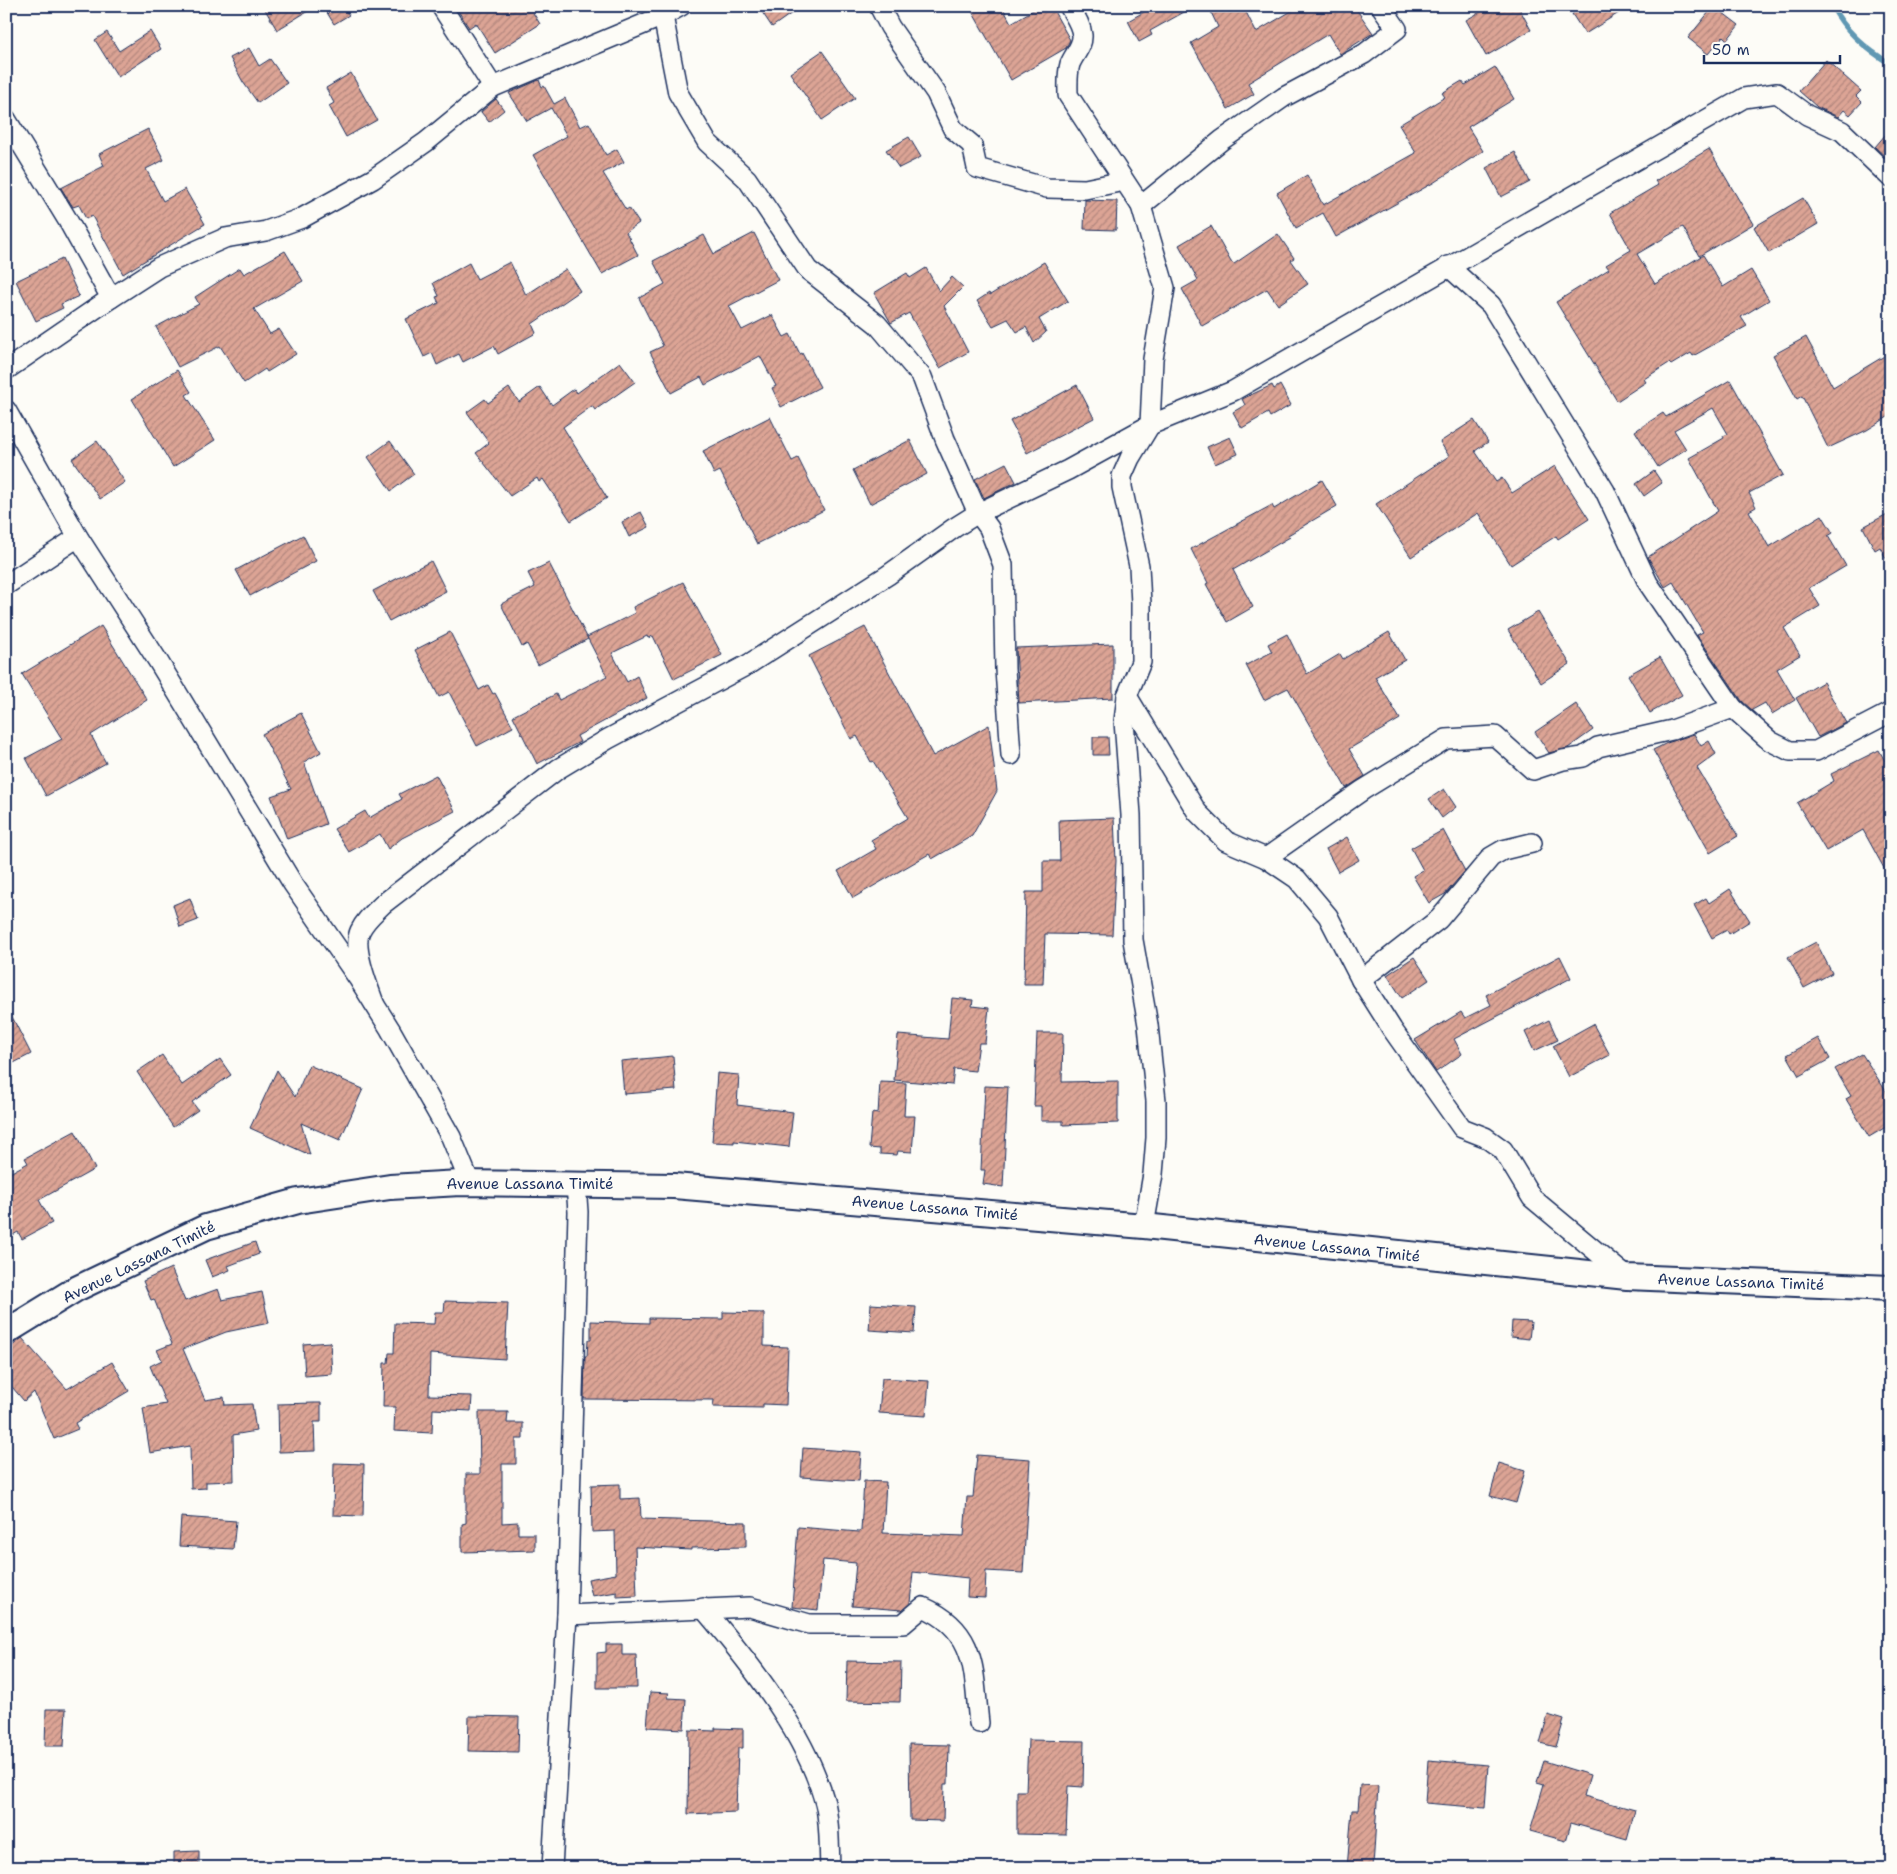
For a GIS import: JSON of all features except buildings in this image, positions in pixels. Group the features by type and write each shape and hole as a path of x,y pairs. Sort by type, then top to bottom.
{"street":[{"path":"442,6 493,87"},
{"path":"6,370 159,267 225,238 266,231 302,218 373,180 426,142 493,87 663,16 681,6"},
{"path":"879,6 890,27 936,93 953,129 972,145 976,168 1047,188 1085,189 1124,181"},
{"path":"1069,6 1080,25 1082,36 1081,44 1069,71 1068,96 1141,206 1165,288 1153,358 1150,425 1130,458 1122,476 1124,502 1139,566 1142,648 1136,679 1127,696 1124,721 1131,815 1133,940 1148,1025 1156,1101 1153,1174 1144,1226"},
{"path":"1141,206 1222,140 1269,108 1364,54 1397,29 1381,6"},
{"path":"663,16 678,93 707,142 747,179 808,270 877,324 922,378 945,439 978,513 989,528 1003,565 1005,668 1011,755"},
{"path":"374,1003 363,970 358,946 359,933 367,919 383,904 558,769 608,739 749,664 888,575 978,513 1068,470 1150,425 1233,391 1744,98 1777,93 1807,115 1842,131 1891,178"},
{"path":"8,127 67,219 111,298"},
{"path":"1448,266 1490,304 1605,491 1648,583 1733,708 1770,741 1790,751 1816,751 1891,712"},
{"path":"6,410 78,537 158,661 293,884 374,1003 451,1137 470,1183"},
{"path":"6,585 78,537"},
{"path":"1127,696 1197,812 1226,841 1266,858 1297,878 1328,916 1361,980 1392,1029 1462,1128 1485,1137 1503,1150 1532,1198 1627,1277"},
{"path":"1266,858 1363,790 1446,739 1495,736 1533,770 1563,760 1583,757 1598,747 1672,730 1733,708"},
{"path":"1361,980 1439,919 1491,857 1503,850 1532,844"},
{"name":"Avenue Lassana Timité","path":"6,1332 85,1285 206,1227 298,1201 390,1187 470,1183 674,1186 1144,1226 1627,1277 1891,1288"},
{"path":"552,1868 567,1615 578,1212 576,1184"},
{"path":"567,1615 750,1607 809,1624 904,1624 923,1607 949,1622 959,1631 966,1643 973,1665 979,1723"},
{"path":"703,1608 725,1634 797,1733 814,1769 826,1805 830,1868"}],"waterway":[{"path":"1832,6 1843,24 1857,39 1873,53 1891,64"}]}
